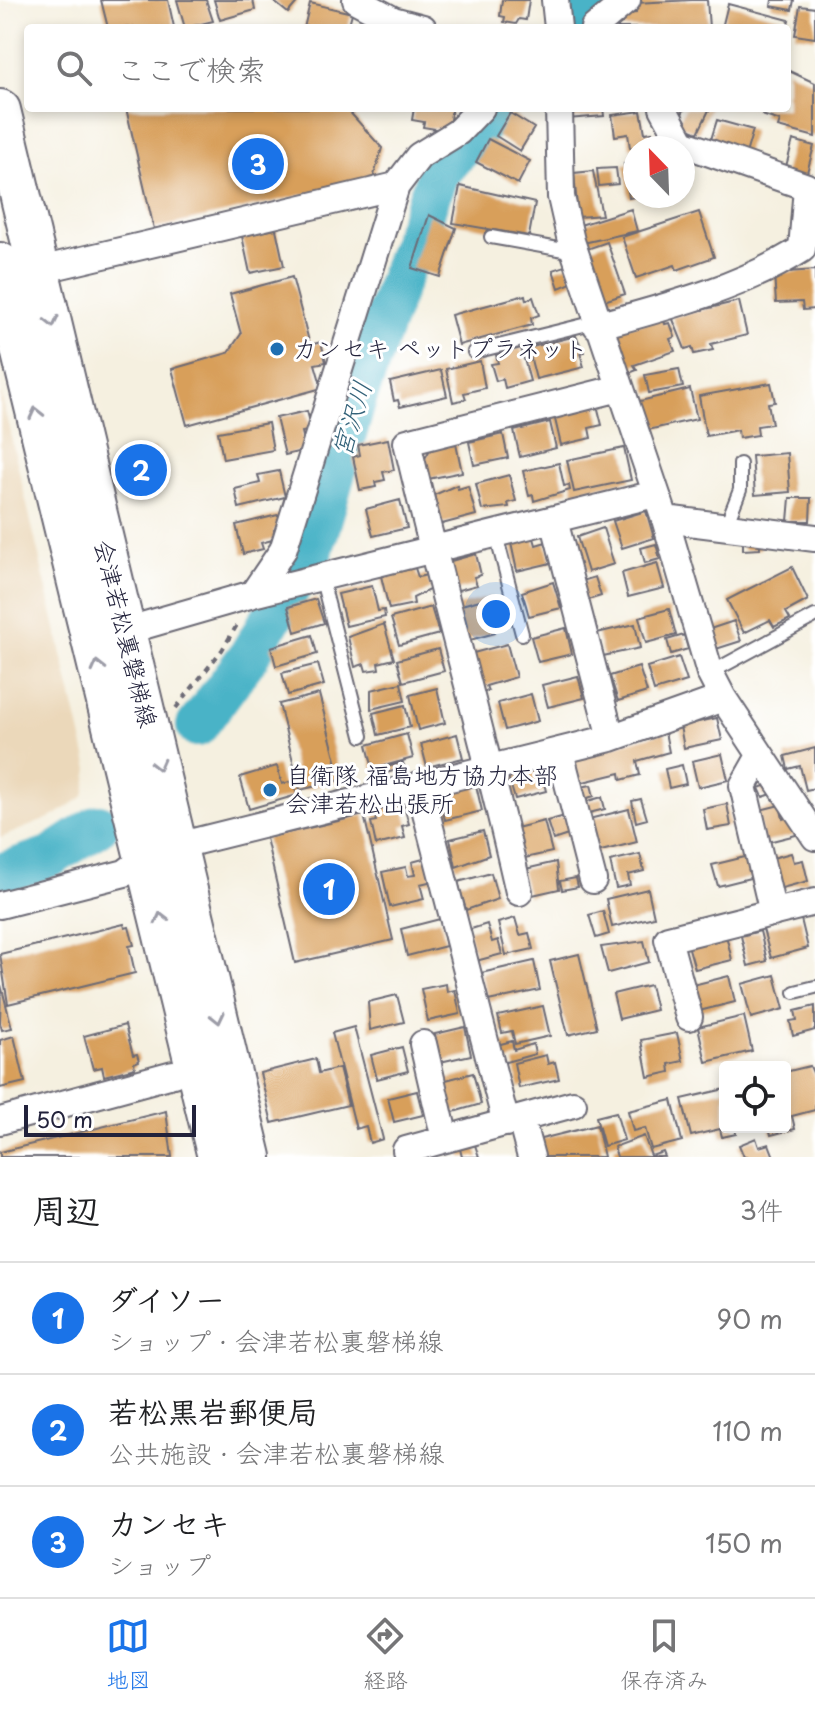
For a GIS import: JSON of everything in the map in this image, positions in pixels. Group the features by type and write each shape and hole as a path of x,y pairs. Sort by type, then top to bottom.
{"main road":[{"name":"会津若松裏磐梯線","path":"0,110 11,273 162,852 251,1157"},
{"name":"会津若松裏磐梯線","path":"11,273 125,631 218,1157"}],"street":[{"path":"356,0 393,20 408,24"},
{"path":"555,0 558,24"},
{"path":"599,24 627,0"},
{"path":"253,594 283,550 396,186 419,156 458,132 477,112"},
{"path":"559,112 561,197 575,252 596,324 665,519 710,673 760,756 815,837"},
{"path":"596,324 683,302 808,250 807,187 682,143 665,112"},
{"path":"11,273 396,186"},
{"path":"519,892 491,769 432,551 407,442 620,388"},
{"path":"125,631 253,594 322,580 655,494"},
{"path":"665,519 815,538"},
{"path":"554,520 611,738"},
{"path":"0,905 125,873 162,852 611,738 723,698"},
{"path":"560,752 593,880"},
{"path":"760,756 743,786 773,913"},
{"path":"419,785 513,1121 531,1157"},
{"path":"689,1017 668,939 815,902"},
{"path":"423,1044 445,1139"},
{"path":"0,1121 173,1074"},
{"path":"406,1150 573,1104"}],"lane":[{"path":"491,237 575,252"},
{"path":"474,352 596,324"},
{"path":"726,525 740,490 740,464"},
{"path":"496,535 522,634"},
{"path":"322,580 362,736"},
{"path":"710,673 815,616"},
{"path":"795,992 815,987"}],"path":[{"path":"173,711 222,650 253,594"}],"shaded area":[{"path":"0,390 89,769 84,796 54,816 0,838"}],"building":[{"path":"101,0 168,0 173,24 107,24"},
{"path":"177,0 206,0 213,21 184,24"},
{"path":"214,0 253,0 255,10 220,20"},
{"path":"272,0 299,0 288,13"},
{"path":"502,0 529,0 526,20 519,19 516,24 504,22 505,17 500,16"},
{"path":"707,0 709,24 615,24 622,23 622,14 636,13 635,3"},
{"path":"772,0 794,0 792,10 771,6"},
{"path":"310,3 352,13 349,24 305,24"},
{"path":"728,4 789,20 788,24 723,24"},
{"path":"800,6 815,8 815,38 795,35"},
{"path":"791,72 815,83 815,137 778,127 780,121 762,115 763,112 791,112"},
{"path":"127,112 350,112 382,148 373,179 154,229"},
{"path":"413,112 451,112 448,131 423,127 424,122 412,120"},
{"path":"566,112 604,112 604,116 567,119"},
{"path":"641,112 645,133 652,132 653,136 628,134 615,136 612,115"},
{"path":"683,112 708,112 698,133 677,124"},
{"path":"510,113 534,128 520,151 496,136"},
{"path":"717,120 753,130 745,157 709,146"},
{"path":"488,139 530,161 518,184 476,162"},
{"path":"793,140 814,146 805,180 784,174"},
{"path":"616,168 618,184 599,186 597,169"},
{"path":"593,171 602,215 578,217 574,173"},
{"path":"460,186 535,203 529,236 453,223"},
{"path":"631,209 637,231 583,243 577,226"},
{"path":"699,212 714,257 677,270 675,265 636,278 622,237"},
{"path":"429,215 456,228 440,277 412,268"},
{"path":"276,229 284,266 250,273 242,236"},
{"path":"607,242 625,294 601,302 584,250"},
{"path":"568,265 574,282 559,288 553,270"},
{"path":"815,270 815,309 803,310 802,302 776,303 774,273"},
{"name":"カンセキ ペットプラネット","path":"292,277 310,345 321,342 326,362 315,364 322,388 187,425 172,369 228,353 241,334 230,294"},
{"path":"525,295 526,300 533,297 539,315 531,318 532,325 459,345 451,315"},
{"path":"739,301 747,335 711,344 713,350 694,354 692,347 685,349 672,317"},
{"path":"663,318 665,324 670,323 675,337 670,339 675,351 634,365 637,370 627,374 611,330"},
{"path":"576,336 584,352 580,353 584,367 536,379 528,348"},
{"path":"521,348 530,381 505,388 503,379 496,381 491,364 498,363 496,355"},
{"path":"480,361 485,388 464,393 466,399 453,402 446,369"},
{"path":"679,369 683,387 649,393 645,375"},
{"path":"441,370 447,396 400,407 398,400 394,401 390,382"},
{"path":"771,383 775,402 768,403 772,424 757,426 758,435 739,438 738,430 706,436 699,396"},
{"path":"690,389 697,419 643,431 636,402"},
{"path":"597,405 602,425 589,428 591,438 561,445 554,415"},
{"path":"307,411 312,430 302,432 306,450 285,455 276,418"},
{"path":"550,422 556,448 520,457 514,431"},
{"path":"268,423 273,450 223,459 218,432"},
{"path":"503,434 508,458 474,465 469,442"},
{"path":"388,439 394,470 383,472 385,480 375,482 376,487 360,490 353,457 360,455 358,445"},
{"path":"456,444 462,472 428,479 424,460 431,448"},
{"path":"624,448 631,480 574,492 567,460"},
{"path":"155,449 163,485 126,493 118,457"},
{"path":"787,453 790,492 755,495 752,456"},
{"path":"559,463 564,486 569,485 570,490 534,501 533,495 529,496 523,471"},
{"path":"279,471 285,497 239,508 235,489 260,483 258,475"},
{"path":"509,475 516,501 508,503 509,507 482,510 476,484"},
{"path":"457,485 458,489 468,486 476,515 442,524 434,495"},
{"path":"790,498 811,498 810,521 788,521"},
{"path":"400,500 407,528 373,536 366,509"},
{"path":"646,511 654,538 622,548 613,521"},
{"path":"282,514 285,527 274,530 276,539 261,543 263,549 243,554 236,525"},
{"path":"603,528 614,564 588,572 577,537"},
{"path":"534,538 536,545 546,542 551,563 517,571 511,543"},
{"path":"743,538 760,538 760,549 743,550"},
{"path":"656,544 660,559 645,563 641,548"},
{"path":"476,554 481,575 474,577 477,585 451,592 444,563"},
{"path":"657,563 664,588 628,597 622,573"},
{"path":"792,567 808,600 786,612 790,619 774,627 770,620 744,633 727,600"},
{"path":"415,568 418,577 427,575 431,589 413,598 414,604 389,609 381,576"},
{"path":"595,577 601,596 585,601 579,582"},
{"path":"553,582 561,608 529,616 522,592"},
{"path":"372,586 378,611 384,610 385,617 346,626 338,594"},
{"path":"491,597 499,626 493,627 495,633 463,642 454,607"},
{"path":"316,599 324,623 295,632 288,607"},
{"path":"431,607 439,634 399,645 391,618"},
{"path":"669,609 676,635 646,643 639,617"},
{"path":"734,621 741,641 716,649 710,629"},
{"path":"384,624 394,659 378,663 379,669 366,671 364,664 355,667 348,637"},
{"path":"635,624 640,648 603,656 597,633"},
{"path":"566,628 572,654 538,662 531,637"},
{"path":"312,635 317,654 276,666 271,647"},
{"path":"684,635 688,649 671,654 667,640"},
{"path":"507,644 516,677 486,686 488,691 476,694 466,655"},
{"path":"438,649 444,671 403,682 397,660"},
{"path":"679,657 687,681 654,691 647,667"},
{"path":"318,664 324,685 288,695 282,673"},
{"path":"639,667 647,692 618,701 610,676"},
{"path":"578,676 584,698 548,707 542,685"},
{"path":"401,683 405,701 371,709 371,690"},
{"path":"437,688 445,723 418,730 410,695"},
{"path":"319,694 341,780 300,790 279,704"},
{"path":"531,694 538,721 505,730 498,703"},
{"path":"405,705 410,727 378,735 373,713"},
{"path":"717,718 722,740 684,748 680,726"},
{"path":"665,732 669,752 637,761 640,775 621,780 620,773 579,783 573,757"},
{"path":"407,734 413,758 373,769 367,745"},
{"path":"457,734 463,758 427,767 421,744"},
{"path":"815,748 815,788 806,790 800,766 788,769 785,756"},
{"path":"722,754 728,780 698,787 692,761"},
{"path":"403,763 405,768 382,774 384,779 378,781 375,770"},
{"path":"539,765 546,791 515,799 507,773"},
{"path":"682,765 686,784 669,788 665,769"},
{"name":"自衛隊 福島地方協力本部 会津若松出張所","path":"277,766 282,784 293,781 297,795 249,809 240,777"},
{"path":"475,781 482,811 445,820 438,790"},
{"path":"769,784 772,794 763,797 759,788"},
{"path":"591,785 594,796 584,799 581,787"},
{"path":"602,797 605,809 585,814 581,803"},
{"path":"641,799 647,819 636,822 632,801"},
{"path":"403,803 409,824 402,826 405,838 376,845 371,822 376,821 373,811"},
{"path":"727,804 731,826 707,830 703,809"},
{"path":"780,805 783,819 792,816 796,835 764,843 756,811"},
{"path":"629,809 637,842 597,852 589,819"},
{"path":"364,815 393,940 295,963 266,838"},
{"path":"565,816 571,834 553,840 547,821"},
{"path":"544,821 552,852 520,859 513,829"},
{"path":"483,831 489,855 456,867 450,839"},
{"path":"791,853 794,862 803,860 808,881 778,889 769,859"},
{"path":"640,854 644,871 628,875 630,885 616,888 610,861"},
{"path":"749,856 754,877 718,886 712,865"},
{"path":"427,858 433,881 420,884 424,899 390,907 382,872 406,867 408,876 415,875 412,862"},
{"path":"556,862 559,889 528,896 521,870"},
{"path":"491,873 498,899 466,910 458,882"},
{"path":"576,878 578,887 562,890 560,881"},
{"path":"648,889 654,917 612,927 606,899"},
{"path":"603,911 609,934 596,938 589,915"},
{"path":"515,918 520,935 529,933 533,949 506,955 498,923"},
{"path":"440,919 446,946 407,956 401,929"},
{"path":"801,919 808,948 771,958 763,929"},
{"path":"124,924 125,928 129,927 134,945 129,946 135,973 8,1004 0,954"},
{"path":"487,924 492,942 498,940 502,954 476,961 468,930"},
{"path":"760,931 767,961 748,966 741,936"},
{"path":"726,935 732,960 695,969 688,945"},
{"path":"644,941 649,962 608,973 601,947"},
{"path":"579,954 597,1028 568,1035 550,961"},
{"path":"534,961 540,990 488,1001 481,973"},
{"path":"775,975 784,1009 751,1018 742,984"},
{"path":"729,976 735,1002 699,1011 693,985"},
{"path":"446,984 447,992 455,990 460,1014 428,1021 421,989"},
{"path":"1,985 12,1028 2,1030 0,1023"},
{"path":"650,985 656,1010 619,1019 613,994"},
{"path":"397,995 404,1022 370,1030 368,1002"},
{"path":"543,1006 550,1036 515,1044 512,1031 502,1033 498,1016"},
{"path":"815,1006 815,1030 793,1036 790,1021 797,1020 795,1011"},
{"path":"744,1016 752,1051 706,1062 698,1027"},
{"path":"125,1025 133,1055 137,1054 139,1061 134,1063 135,1068 104,1076 102,1067 93,1069 84,1036"},
{"path":"354,1027 383,1139 370,1143 366,1126 356,1129 332,1033"},
{"path":"465,1027 471,1055 440,1062 435,1034"},
{"path":"677,1033 683,1061 669,1064 670,1072 648,1077 641,1040"},
{"path":"14,1036 25,1082 0,1088 0,1040"},
{"path":"512,1041 514,1050 533,1044 535,1054 502,1063 497,1045"},
{"path":"402,1047 408,1071 377,1079 371,1055"},
{"path":"546,1055 548,1064 555,1062 559,1079 519,1088 514,1063"},
{"path":"316,1059 319,1073 339,1068 348,1105 272,1123 260,1073"},
{"path":"810,1066 815,1077 815,1110 792,1116 795,1129 791,1130 791,1071"},
{"path":"473,1073 481,1104 450,1113 442,1081"},
{"path":"719,1090 719,1129 691,1136 682,1099"},
{"path":"417,1091 423,1115 394,1122 388,1098"},
{"path":"672,1100 682,1141 651,1149 645,1128 633,1131 628,1111"},
{"path":"166,1111 172,1157 0,1157 0,1152"},
{"path":"616,1112 624,1140 604,1146 596,1117"},
{"path":"597,1125 604,1157 541,1157 537,1140"},
{"path":"644,1136 651,1156 663,1152 665,1157 617,1157 614,1147"},
{"path":"756,1138 759,1147 769,1144 774,1157 744,1157 739,1145"},
{"path":"475,1145 479,1157 462,1157 460,1149"}],"waterway":[{"name":"宮沢川","path":"572,24 608,0"},
{"name":"宮沢川","path":"197,726 248,657 313,549 357,396 438,173 492,112"},
{"name":"宮沢川","path":"0,874 52,856 99,825"}],"place":[{"name":"カンセキ","path":"258,164"},
{"name":"カンセキ ペットプラネット","path":"277,349"},
{"name":"若松黒岩郵便局","path":"141,470"},
{"name":"自衛隊 福島地方協力本部 会津若松出張所","path":"270,790"},
{"name":"ダイソー","path":"329,889"}]}
